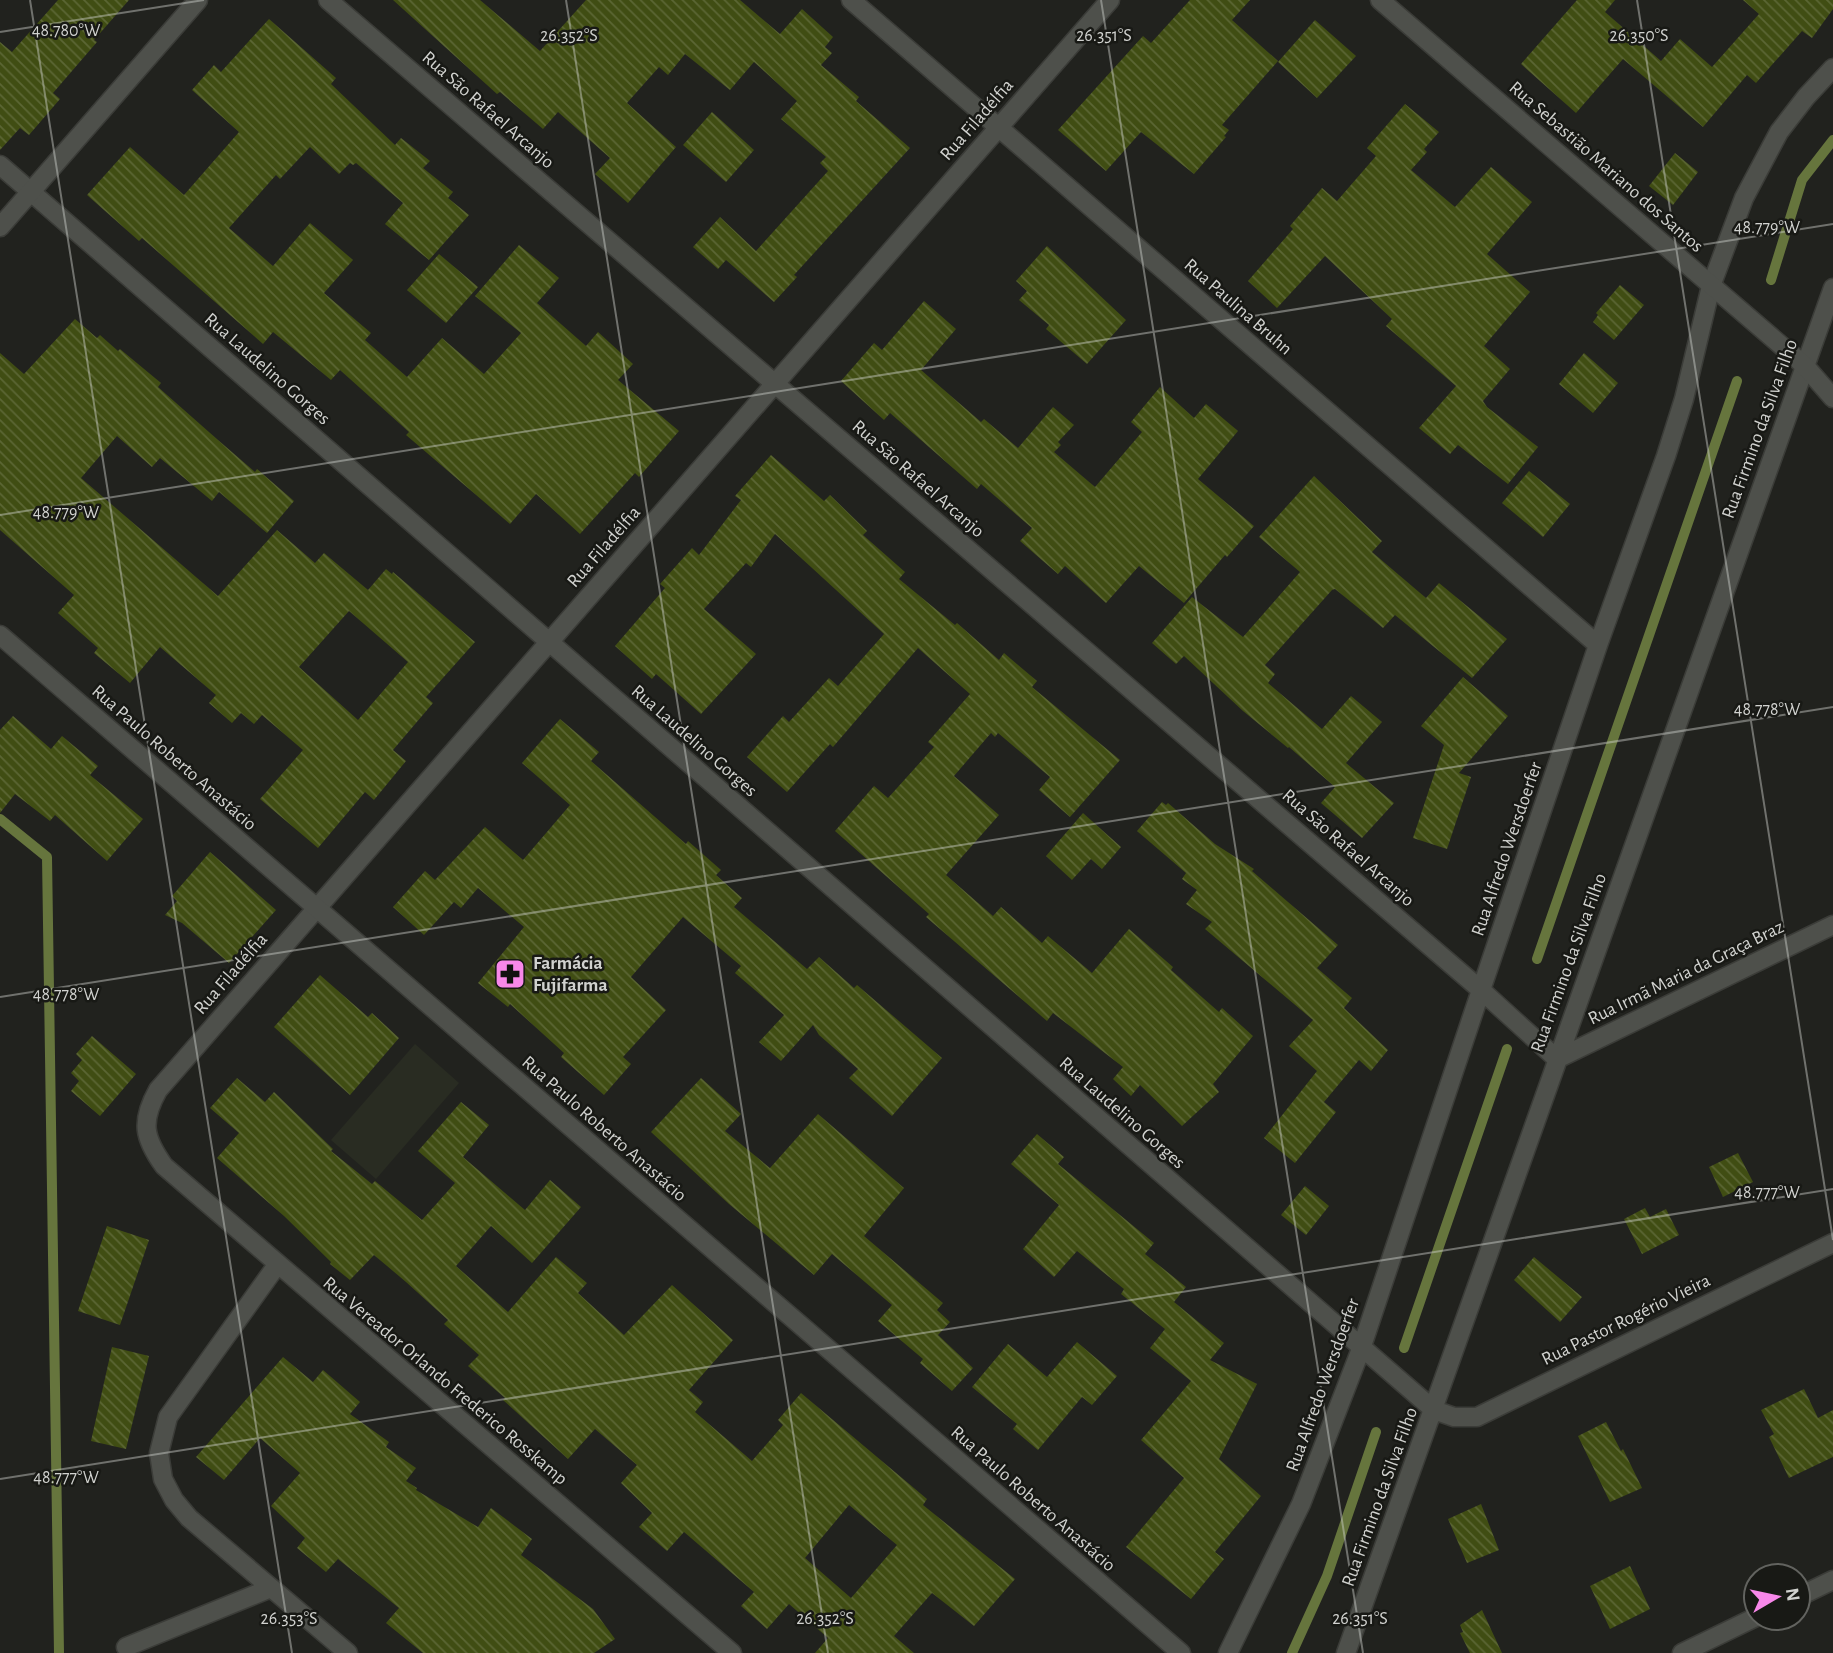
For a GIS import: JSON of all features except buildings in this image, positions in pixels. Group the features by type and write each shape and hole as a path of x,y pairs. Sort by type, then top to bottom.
{"street":[{"path":"0,227 198,0"},
{"name":"Rua São Rafael Arcanjo","path":"328,0 1481,990 1557,1059"},
{"name":"Rua Paulina Bruhn","path":"851,0 1598,645"},
{"name":"Rua Filadélfia","path":"145,1129 148,1107 158,1090 1110,0"},
{"name":"Rua Sebastião Mariano dos Santos","path":"1380,0 1805,366 1833,398"},
{"name":"Rua Alfredo Wersdoerfer","path":"1228,1653 1301,1504 1361,1349 1598,645 1666,456 1684,399 1711,286 1744,198 1779,132 1805,97 1833,68"},
{"name":"Rua Laudelino Gorges","path":"0,165 1434,1410"},
{"name":"Rua Firmino da Silva Filho","path":"1346,1653 1833,288"},
{"name":"Rua Paulo Roberto Anastácio","path":"0,635 1181,1653"},
{"name":"Rua Irmã Maria da Graça Braz","path":"1557,1059 1833,925"},
{"name":"Rua Vereador Orlando Frederico Rosskamp","path":"145,1129 151,1148 164,1166 732,1653"},
{"name":"Rua Pastor Rogério Vieira","path":"1434,1410 1454,1417 1477,1417 1833,1242"},
{"path":"277,1265 168,1417 159,1453 163,1479 174,1500 189,1518 348,1653"},
{"path":"1812,1590 1833,1580"},
{"path":"126,1647 271,1588"},
{"path":"1682,1653 1742,1624"}],"shaded area":[{"path":"415,1044 459,1083 376,1179 331,1140"}],"waterway":[{"path":"1771,280 1802,180 1833,140"},
{"path":"1537,959 1737,381"},
{"path":"0,819 47,857 59,1653"},
{"path":"1404,1348 1507,1049"},
{"path":"1292,1653 1327,1576 1376,1432"}],"place":[{"name":"Farmácia Fujifarma","path":"510,974"}]}
